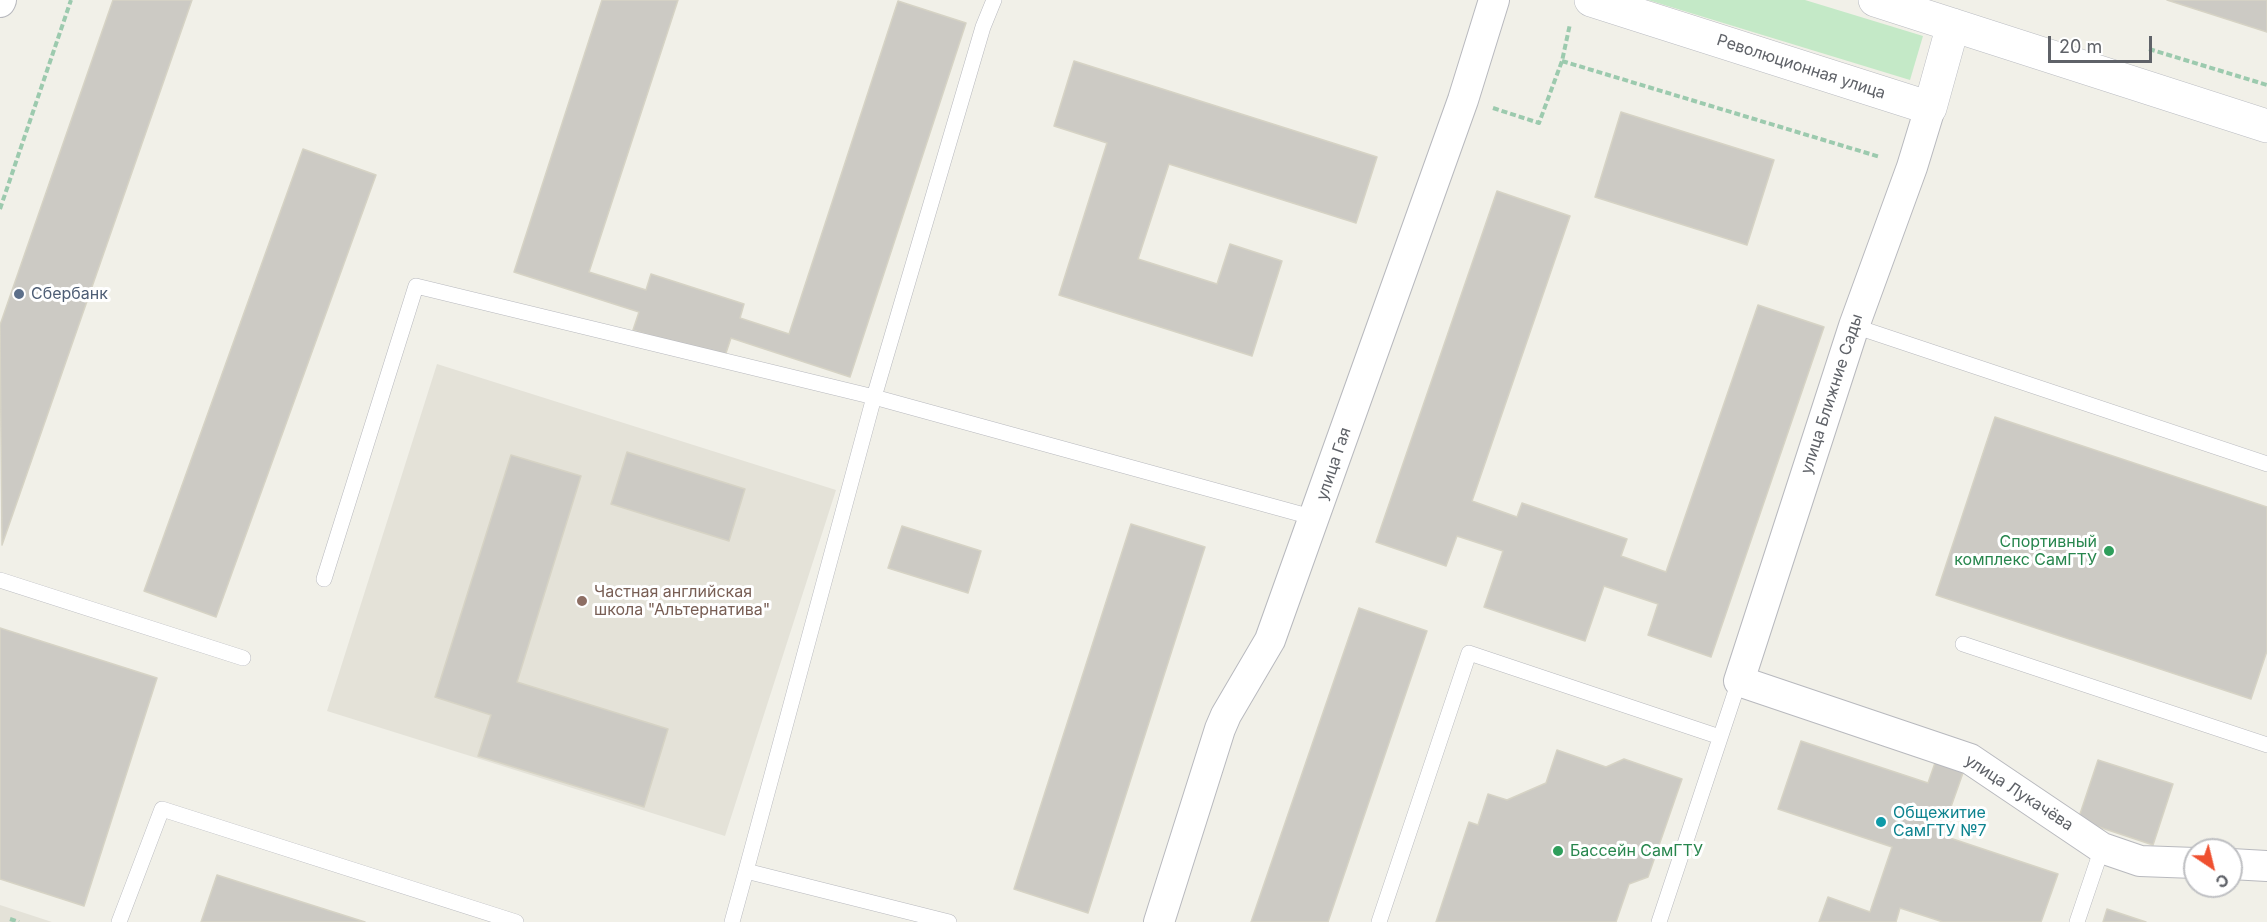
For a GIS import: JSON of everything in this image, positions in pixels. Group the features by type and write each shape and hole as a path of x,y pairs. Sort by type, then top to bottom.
{"main road":[{"path":"1875,0 2267,126"},
{"name":"Революционная улица","path":"1581,10 1930,108"},
{"path":"1930,108 1953,25"}],"street":[{"name":"улица Гая","path":"1159,922 1220,729 1270,640 1315,518 1462,100 1494,0"},
{"name":"улица Ближние Сады","path":"1739,681 1854,326 1912,167 1930,108"},
{"name":"улица Лукачёва","path":"1739,681 1970,759 2102,848 2140,861 2183,863"},
{"path":"2243,865 2267,866"}],"lane":[{"path":"732,922 874,397 983,27 994,0"},
{"path":"324,579 416,286 874,397 1315,518"},
{"path":"1854,326 2267,464"},
{"path":"0,580 243,658"},
{"path":"1963,644 2267,745"},
{"path":"1379,922 1469,653 1720,737"},
{"path":"1659,922 1739,681"},
{"path":"119,922 162,809 516,922"},
{"path":"2077,922 2102,848"},
{"path":"746,871 949,922"}],"path":[{"path":"0,210 71,0"},
{"path":"1488,106 1539,123 1581,10"},
{"path":"10,919 19,922"}],"shaded area":[{"name":"Частная английская школа \"Альтернатива\"","path":"437,364 836,490 725,836 327,711"},
{"path":"0,905 52,922 0,922"}],"green space":[{"path":"1648,0 1805,0 1923,36 1910,80"}],"building":[{"path":"113,0 192,0 2,545 0,325"},
{"path":"602,0 678,0 589,272 646,290 651,274 744,304 740,318 789,334 898,1 966,23 850,377 731,338 724,359 633,330 639,312 514,272"},
{"path":"2167,0 2267,0 2267,32"},
{"path":"1074,61 1377,157 1356,223 1169,164 1138,259 1217,284 1230,244 1282,261 1252,356 1059,295 1107,143 1054,126"},
{"path":"1621,112 1774,160 1747,245 1595,197"},
{"path":"303,149 376,175 216,617 144,591"},
{"path":"1497,191 1570,216 1472,501 1517,517 1522,503 1627,539 1621,556 1666,572 1758,305 1824,327 1711,657 1648,635 1658,604 1604,586 1585,641 1484,607 1503,551 1457,536 1446,566 1376,542"},
{"name":"Спортивный комплекс СамГТУ","path":"1995,417 2267,507 2267,651 2251,699 1936,595"},
{"path":"627,452 745,489 729,541 611,504"},
{"path":"511,455 581,476 517,682 668,729 644,807 478,756 491,715 435,697"},
{"path":"1131,524 1205,547 1088,913 1014,889"},
{"path":"902,526 981,551 968,593 888,568"},
{"path":"1359,608 1427,631 1328,922 1251,922"},
{"path":"0,628 157,678 84,906 0,879"},
{"name":"Общежитие СамГТУ №7","path":"1801,741 1928,783 1936,760 1964,770 1941,835 2058,874 2041,922 1943,922 1900,908 1896,922 1819,922 1828,897 1870,912 1892,847 1778,809"},
{"name":"Бассейн СамГТУ","path":"1557,750 1606,767 1624,759 1682,779 1648,877 1629,884 1616,922 1436,922 1469,822 1478,825 1488,794 1507,800 1546,783"},
{"path":"2098,760 2173,784 2153,845 2078,820"},
{"path":"217,875 365,922 201,922"},
{"path":"2107,909 2146,922 2103,922"}],"place":[{"name":"Сбербанк","path":"19,294"},
{"name":"Спортивный комплекс СамГТУ","path":"2109,551"},
{"name":"Частная английская школа \"Альтернатива\"","path":"582,601"},
{"name":"Общежитие СамГТУ №7","path":"1881,822"},
{"name":"Бассейн СамГТУ","path":"1558,851"}]}
